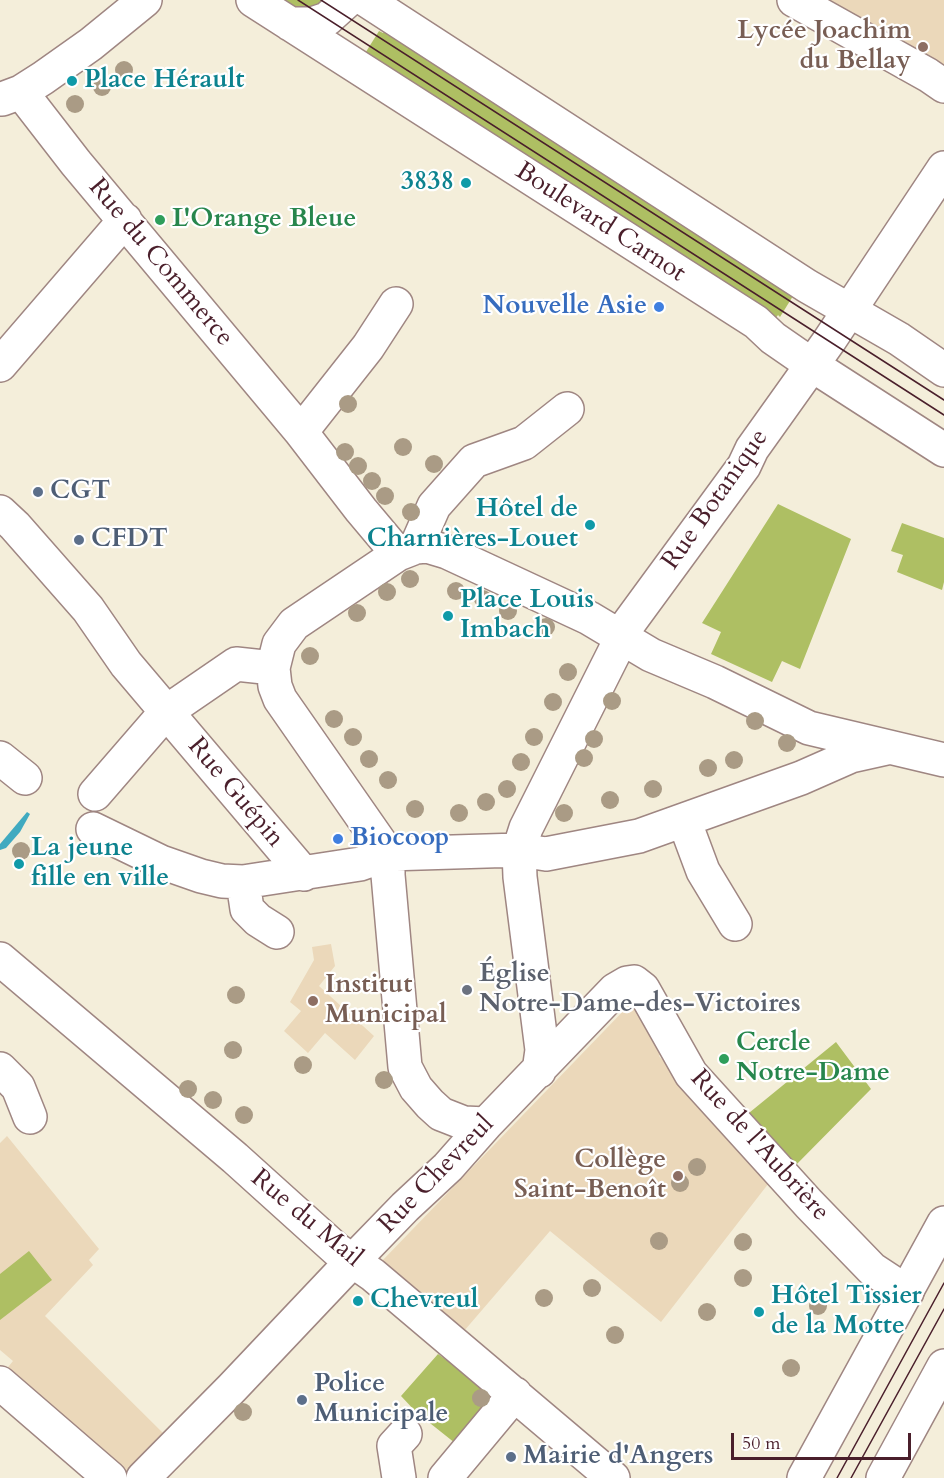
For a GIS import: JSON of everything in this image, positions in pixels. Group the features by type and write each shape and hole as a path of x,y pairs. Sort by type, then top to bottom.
{"street":[{"path":"5,98 91,44 145,0"},
{"name":"Boulevard Carnot","path":"253,0 756,322 773,338 812,365 944,450"},
{"path":"290,24 312,24 327,19 348,0"},
{"path":"366,0 807,286 899,339 944,370"},
{"path":"794,0 944,86"},
{"name":"Rue du Commerce","path":"5,98 76,163 301,432"},
{"name":"Rue Botanique","path":"622,636 629,623 744,466 752,449 812,365 944,168"},
{"path":"0,364 125,220"},
{"path":"396,304 368,347 301,432 361,510 407,550"},
{"path":"407,550 434,506 474,461 524,443 567,409"},
{"name":"Rue Guépin","path":"0,512 88,609 126,664 304,874"},
{"path":"486,1124 464,1123 441,1114 416,1088 405,1067 388,854 280,699 275,686 273,668 279,644 294,624 407,550 427,546 447,552 589,618 651,655 715,682 809,728 944,760"},
{"path":"539,1071 542,1050 520,877 519,850 526,828 622,636"},
{"path":"95,794 166,712 236,664 273,668"},
{"path":"801,778 809,752 809,728"},
{"path":"93,829 161,862 222,881 243,882 304,874 360,864 388,854 519,850 546,854 639,836 801,778 851,756 889,747"},
{"path":"684,820 703,870 735,924"},
{"path":"243,882 247,909 258,920 277,932"},
{"name":"Rue du Mail","path":"0,959 235,1158 338,1250 374,1275 613,1478"},
{"name":"Rue Chevreul","path":"143,1478 405,1207 448,1167 486,1124 615,990 634,982"},
{"name":"Rue de l'Aubrière","path":"634,982 648,996 691,1074 809,1204 872,1269 907,1292"},
{"path":"0,1069 18,1088 30,1117"},
{"path":"804,1478 944,1223"},
{"path":"883,1478 944,1366"},
{"path":"0,1383 110,1478"},
{"path":"448,1477 515,1394"},
{"path":"399,1478 394,1446 405,1434"}],"shaded area":[{"name":"Lycée Joachim du Bellay","path":"816,0 944,0 944,68"},
{"name":"Institut Municipal","path":"331,944 335,966 319,986 374,1036 355,1060 325,1033 308,1053 284,1031 301,1011 290,1002 314,960 312,947"},
{"path":"639,1002 664,1048 659,1056 772,1179 661,1322 550,1231 464,1331 382,1261 631,1003"},
{"path":"7,1136 99,1249 89,1260 93,1265 45,1316 164,1434 127,1473 5,1371 13,1361 0,1350 0,1143"}],"green space":[{"path":"278,0 332,0 305,12 297,6 294,9"},
{"path":"387,29 793,296 780,317 778,315 775,319 364,55 379,31 383,33"},
{"path":"778,504 851,539 800,669 782,661 772,682 711,654 721,632 702,623"},
{"path":"902,523 944,538 942,590 897,572 903,555 891,551"},
{"path":"836,1042 871,1089 792,1169 744,1117"},
{"path":"29,1251 52,1280 0,1320 0,1274"},
{"path":"438,1354 503,1400 460,1447 416,1412 401,1396"}],"water":[{"path":"27,812 30,814 20,832 6,848 0,850 0,844"}],"tram line":[{"path":"298,0 944,415"},
{"path":"321,0 944,400"},
{"path":"837,1478 944,1283"},
{"path":"851,1478 944,1309"}],"place":[{"name":"Lycée Joachim du Bellay","path":"923,47"},
{"name":"Place Hérault","path":"72,81"},
{"name":"3838","path":"466,183"},
{"name":"L'Orange Bleue","path":"160,220"},
{"name":"Nouvelle Asie","path":"659,307"},
{"name":"CGT","path":"38,492"},
{"name":"Hôtel de Charnières-Louet","path":"590,525"},
{"name":"CFDT","path":"79,540"},
{"name":"Place Louis Imbach","path":"448,616"},
{"name":"Biocoop","path":"338,839"},
{"name":"La jeune fille en ville","path":"19,864"},
{"name":"Église Notre-Dame-des-Victoires","path":"467,990"},
{"name":"Institut Municipal","path":"313,1001"},
{"name":"Cercle Notre-Dame","path":"724,1059"},
{"name":"Collège Saint-Benoît","path":"678,1176"},
{"name":"Chevreul","path":"358,1301"},
{"name":"Hôtel Tissier de la Motte","path":"759,1312"},
{"name":"Police Municipale","path":"302,1400"},
{"name":"Mairie d'Angers","path":"511,1457"}]}
